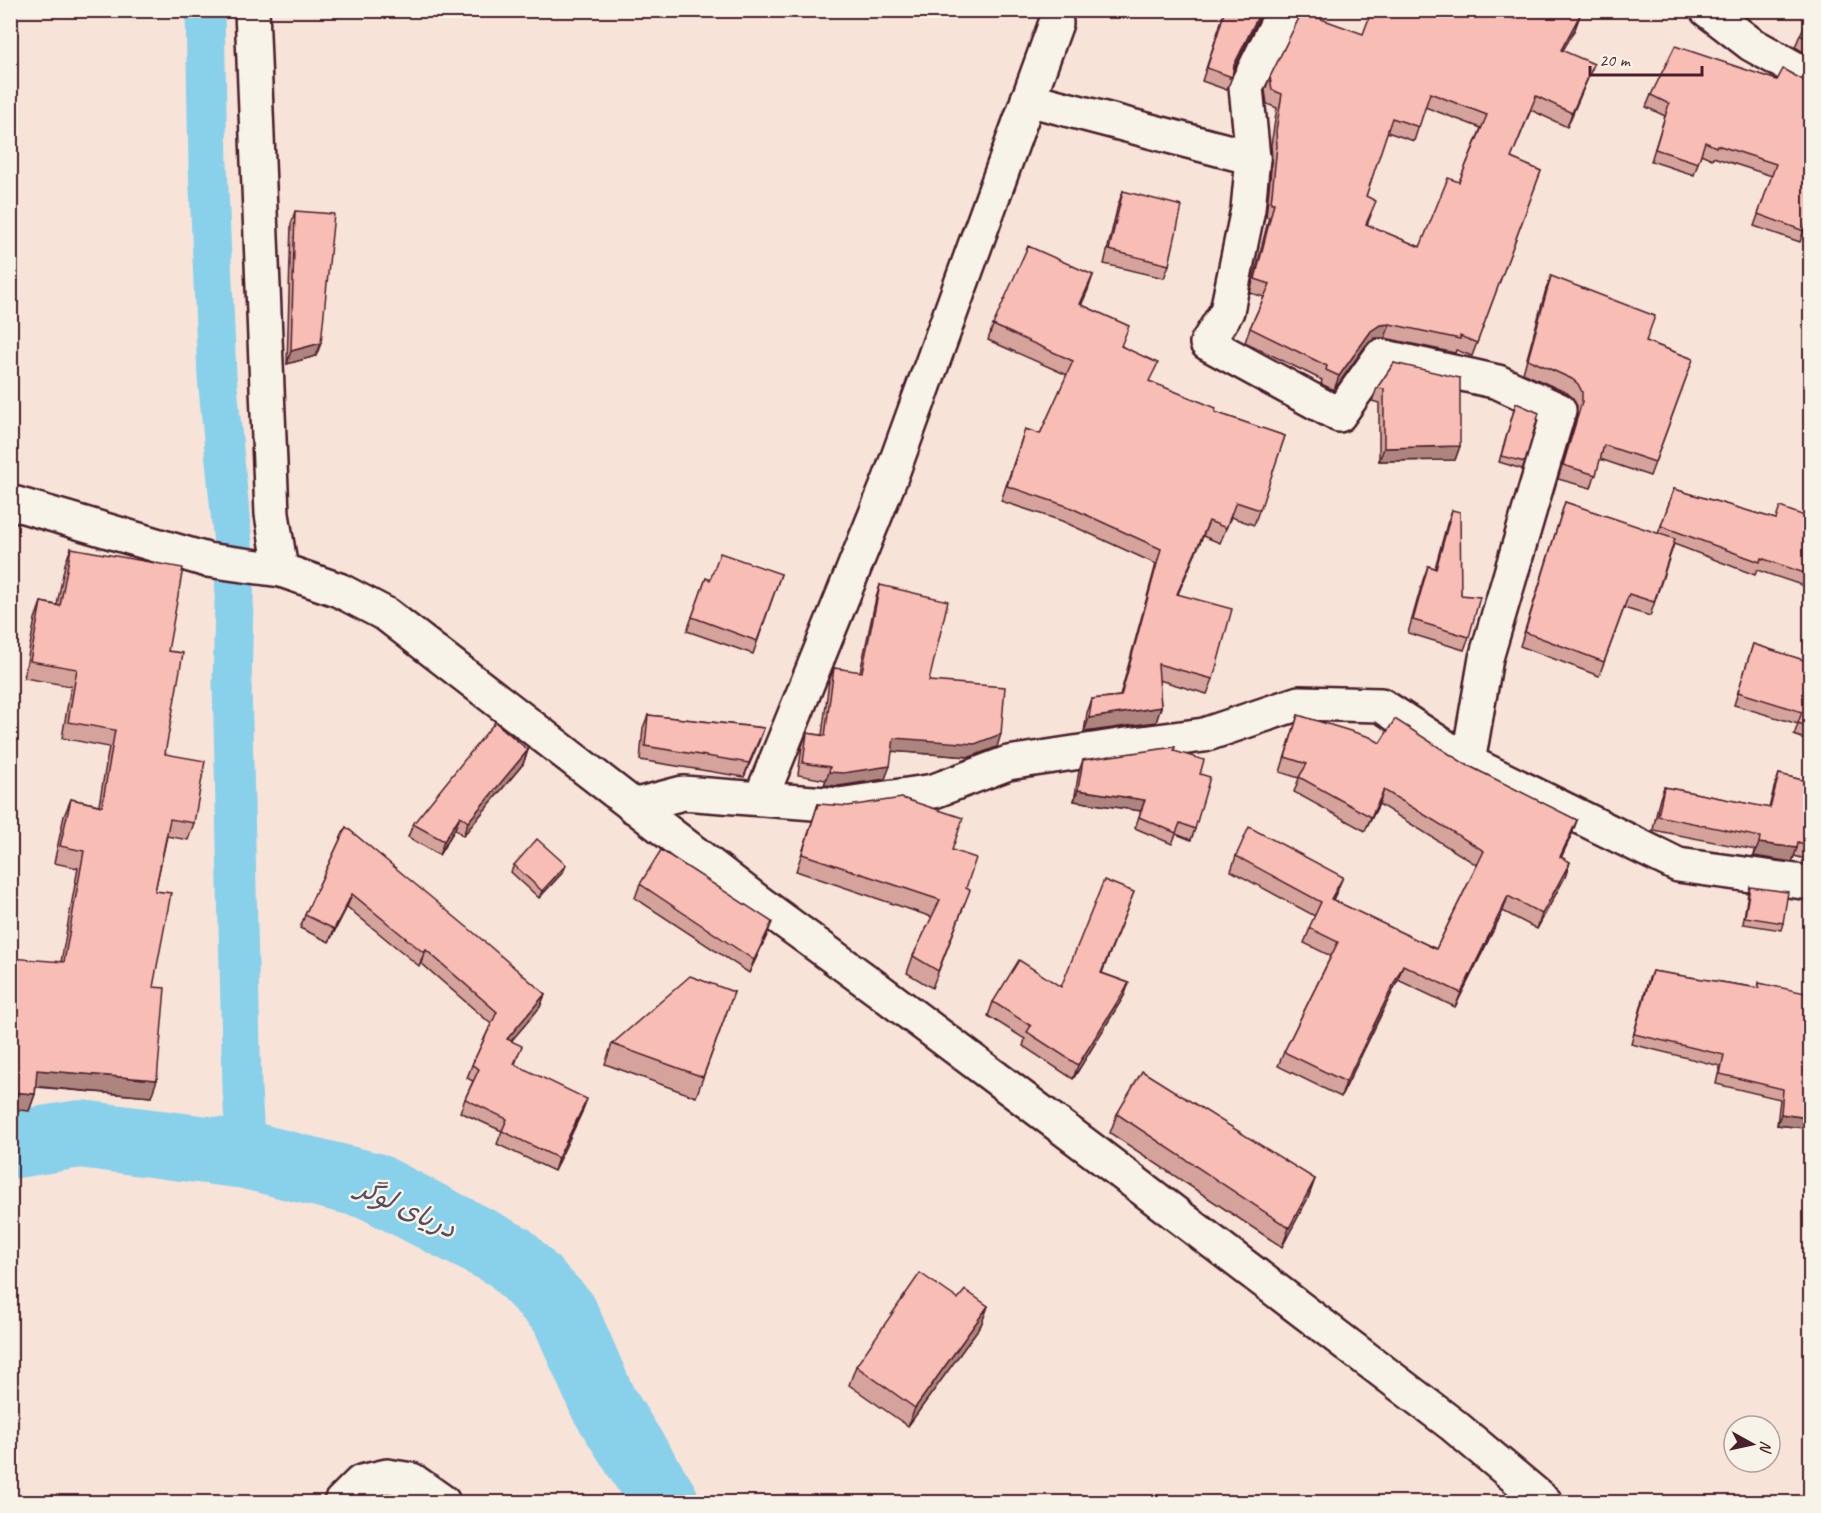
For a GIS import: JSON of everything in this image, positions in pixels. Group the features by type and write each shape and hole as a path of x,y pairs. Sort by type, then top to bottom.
{"street":[{"path":"252,10 272,514 270,569"},
{"path":"1284,10 1246,87 1252,158 1248,209 1227,310 1207,343 1339,415 1382,356 1498,382 1559,410 1486,658 1468,762"},
{"path":"1707,10 1751,44 1810,77"},
{"path":"762,798 890,479 1056,23"},
{"path":"1028,99 1252,158"},
{"path":"10,502 207,560 270,569 339,590 387,615 753,898 1065,1129 1444,1418 1545,1503"},
{"path":"633,806 683,793 839,805 933,791 1008,763 1204,735 1299,703 1381,705 1468,762 1678,866 1810,883"},
{"path":"341,1503 361,1482 387,1476 412,1480 443,1503"}],"building":[{"path":"1225,10 1261,10 1234,65 1232,77 1207,68"},
{"path":"1372,10 1495,10 1515,19 1519,10 1571,10 1580,15 1561,50 1594,64 1572,113 1536,96 1511,158 1541,171 1477,343 1460,336 1460,339 1390,324 1380,325 1371,331 1339,376 1326,370 1327,366 1250,328 1270,284 1255,279 1274,203 1271,203 1277,146 1276,131 1282,94 1272,90 1270,77 1302,12 1363,34","holes":["1430,93 1487,115 1459,182 1448,178 1420,247 1366,224 1376,201 1366,196 1392,118 1419,127"]},
{"path":"1806,23 1810,26 1810,41 1800,35"},
{"path":"1675,46 1777,80 1783,69 1810,83 1810,213 1804,231 1758,214 1776,164 1705,142 1698,163 1655,149 1669,104 1651,95"},
{"path":"1123,191 1182,206 1169,265 1109,250"},
{"path":"295,211 334,214 321,343 291,351"},
{"path":"1028,246 1093,275 1080,304 1129,326 1121,346 1158,363 1149,381 1216,408 1215,412 1285,436 1260,510 1236,502 1226,528 1209,521 1177,594 1232,609 1213,679 1158,664 1161,707 1089,718 1092,699 1121,696 1161,549 1067,506 1007,486 1025,429 1040,434 1073,361 993,325"},
{"path":"1551,276 1655,316 1646,341 1693,359 1655,462 1604,445 1596,475 1563,465 1582,402 1582,392 1572,379 1528,359"},
{"path":"1394,363 1460,378 1460,446 1384,448 1384,389 1377,388"},
{"path":"1516,403 1539,413 1525,462 1501,456"},
{"path":"1674,489 1776,519 1780,507 1810,518 1810,575 1761,558 1760,562 1661,526"},
{"path":"1565,502 1675,539 1654,602 1629,594 1604,662 1525,632"},
{"path":"1452,510 1460,512 1461,595 1480,597 1469,637 1413,620 1428,566 1436,569"},
{"path":"71,548 183,568 168,651 183,653 165,754 205,761 194,823 170,819 155,891 171,893 153,987 165,988 157,1080 37,1070 35,1094 10,1092 10,958 64,962 84,851 60,846 71,799 102,806 115,730 68,722 77,669 30,661 41,602 60,606"},
{"path":"720,553 781,574 757,641 692,617 706,578 710,580"},
{"path":"880,585 948,601 929,681 1005,687 1001,734 975,744 894,738 890,766 843,773 829,772 830,767 803,763 807,733 825,736 834,668 862,672"},
{"path":"1753,644 1810,662 1810,727 1798,723 1802,712 1738,692"},
{"path":"648,715 764,728 749,763 645,746"},
{"path":"1298,715 1370,737 1380,743 1395,719 1465,764 1577,820 1560,857 1570,862 1542,914 1508,896 1461,993 1403,965 1346,1082 1284,1052 1338,942 1309,928 1321,902 1236,856 1249,827 1343,877 1331,899 1436,949 1484,851 1384,790 1371,817 1299,777 1307,764 1285,757"},
{"path":"495,722 528,750 468,822 460,816 444,841 413,824"},
{"path":"1175,747 1174,751 1204,760 1200,774 1210,777 1195,829 1180,823 1176,833 1139,817 1145,800 1078,790 1083,760"},
{"path":"1779,774 1810,782 1810,846 1798,842 1797,848 1759,843 1760,837 1658,816 1664,787 1770,808"},
{"path":"902,798 963,818 952,850 976,858 966,888 970,890 938,971 913,956 940,900 802,854 818,804 848,806"},
{"path":"346,827 545,994 507,1039 522,1046 514,1064 587,1099 558,1158 502,1131 507,1119 465,1099 479,1069 472,1065 497,1012 426,950 424,953 352,894 334,929 305,915"},
{"path":"537,839 566,865 542,891 514,865"},
{"path":"661,850 772,922 754,960 640,884"},
{"path":"1104,880 1134,892 1101,973 1129,983 1078,1065 1027,1032 1031,1026 993,1002 1019,960 1061,987"},
{"path":"1750,887 1788,892 1783,923 1745,917"},
{"path":"1652,971 1759,988 1759,983 1810,994 1808,1118 1781,1114 1783,1089 1720,1074 1724,1055 1634,1034"},
{"path":"690,976 734,992 703,1077 612,1044"},
{"path":"1142,1071 1315,1179 1289,1228 1117,1114"},
{"path":"920,1273 958,1299 965,1290 988,1306 915,1408 856,1366"}],"waterway":[{"path":"205,10 208,165 217,376 235,565 232,683 242,1089 246,1155"},
{"name":"دریای لوگر","path":"10,1145 80,1134 246,1155 372,1186 510,1257 564,1313 603,1403 665,1502"}]}
